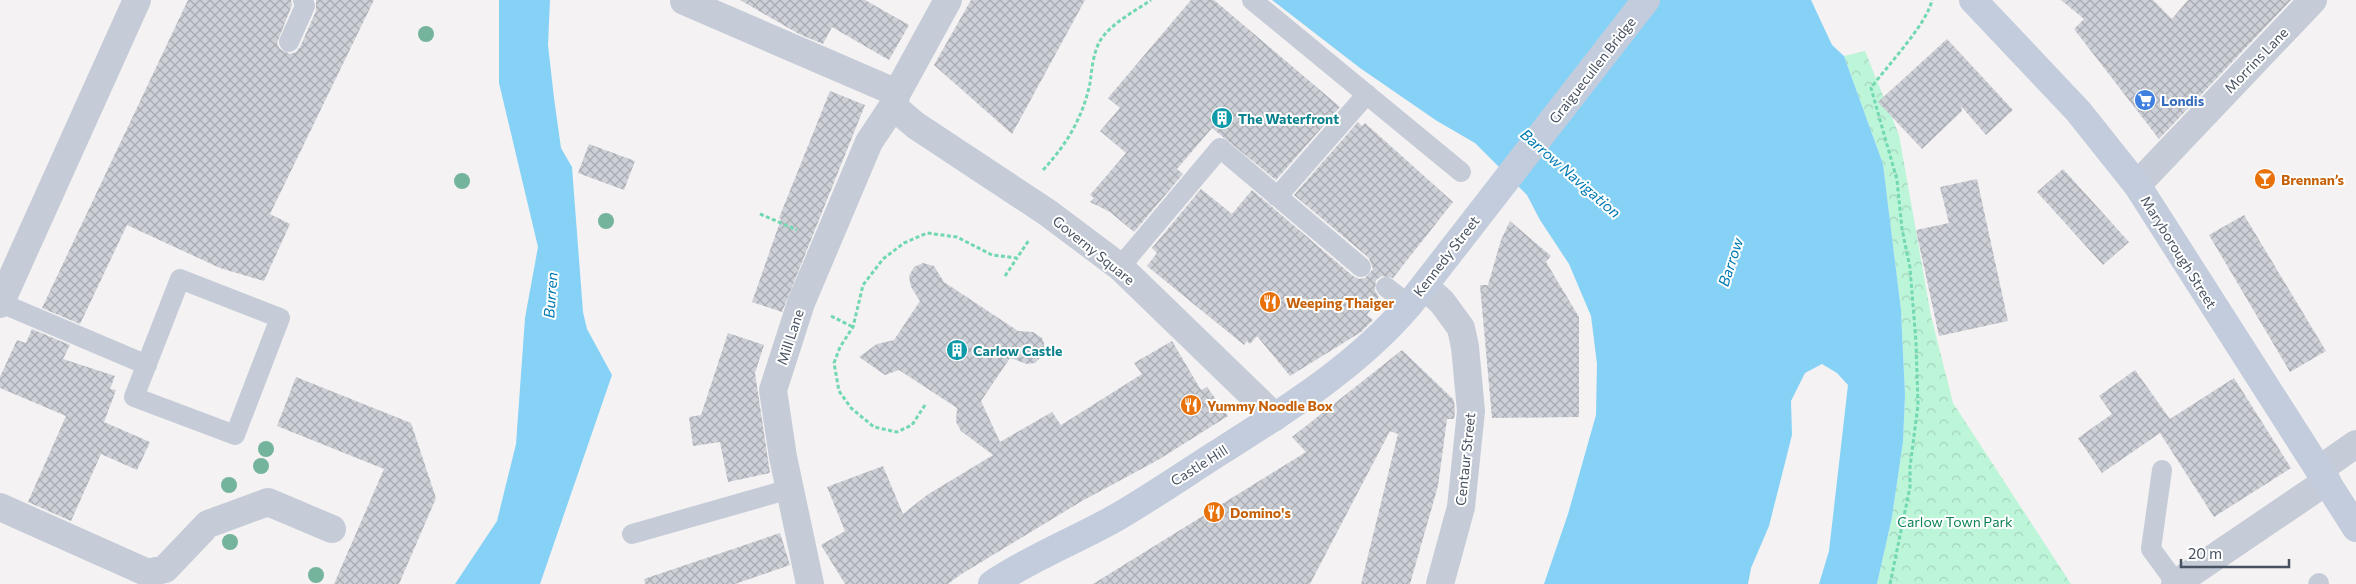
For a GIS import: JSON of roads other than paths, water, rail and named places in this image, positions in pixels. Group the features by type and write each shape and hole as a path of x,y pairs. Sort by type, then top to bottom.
{"main road":[{"name":"Graiguecullen Bridge","path":"1500,187 1646,0"},
{"name":"Maryborough Street","path":"1973,0 2078,111 2137,185 2324,475 2356,528"},
{"name":"Kennedy Street","path":"1392,325 1500,187"},
{"name":"Castle Hill","path":"992,584 1019,566 1118,516 1275,417 1339,372 1392,325"}],"street":[{"path":"0,303 137,0"},
{"name":"Mill Lane","path":"810,584 790,489 773,390 801,304 869,142 895,100 948,0"},
{"name":"Morrins Lane","path":"2137,185 2313,0"},
{"name":"Governy Square","path":"684,1 895,100 915,125 1048,213 1120,267 1275,417"},
{"name":"Centaur Street","path":"1416,295 1442,302 1461,328 1465,347 1471,411 1461,507 1440,584"},
{"path":"2189,580 2324,475 2356,444"},
{"path":"0,507 148,574 165,570 208,524 268,502 332,529"}],"lane":[{"path":"289,42 305,6 303,0"},
{"path":"1252,0 1462,172"},
{"path":"1277,197 1367,94"},
{"path":"1120,267 1220,148 1361,267"},
{"path":"180,279 280,318 234,435 134,397 146,365 180,279"},
{"path":"1386,287 1416,295"},
{"path":"0,303 146,365"},
{"path":"2162,470 2151,549 2189,580"},
{"path":"632,534 790,489"}],"water":[{"name":"Burren","path":"499,0 550,0 548,45 561,148 572,167 583,312 587,329 612,375 540,584 455,584 497,521 516,444 525,318 538,247 499,83"},
{"path":"1272,0 1811,0 1832,45 1844,56 1883,164 1901,310 1905,395 1903,442 1892,517 1877,584 1819,584 1829,551 1848,385 1837,373 1822,364 1805,373 1791,401 1792,435 1769,526 1751,568 1748,584 1544,584 1568,514 1596,415 1597,364 1591,316 1569,264 1540,220 1527,195 1475,143 1437,121 1360,68"}],"place":[{"name":"Londis","path":"2145,100"},
{"name":"The Waterfront","path":"1222,118"},
{"name":"Brennan’s","path":"2265,179"},
{"name":"Weeping Thaiger","path":"1270,302"},
{"name":"Carlow Castle","path":"957,350"},
{"name":"Yummy Noodle Box","path":"1191,405"},
{"name":"Domino's","path":"1214,512"}],"water label":[{"name":"Barrow Navigation","path":"1571,173"},
{"name":"Barrow","path":"1730,262"}],"park label":[{"name":"Carlow Town Park","path":"1955,521"}]}
